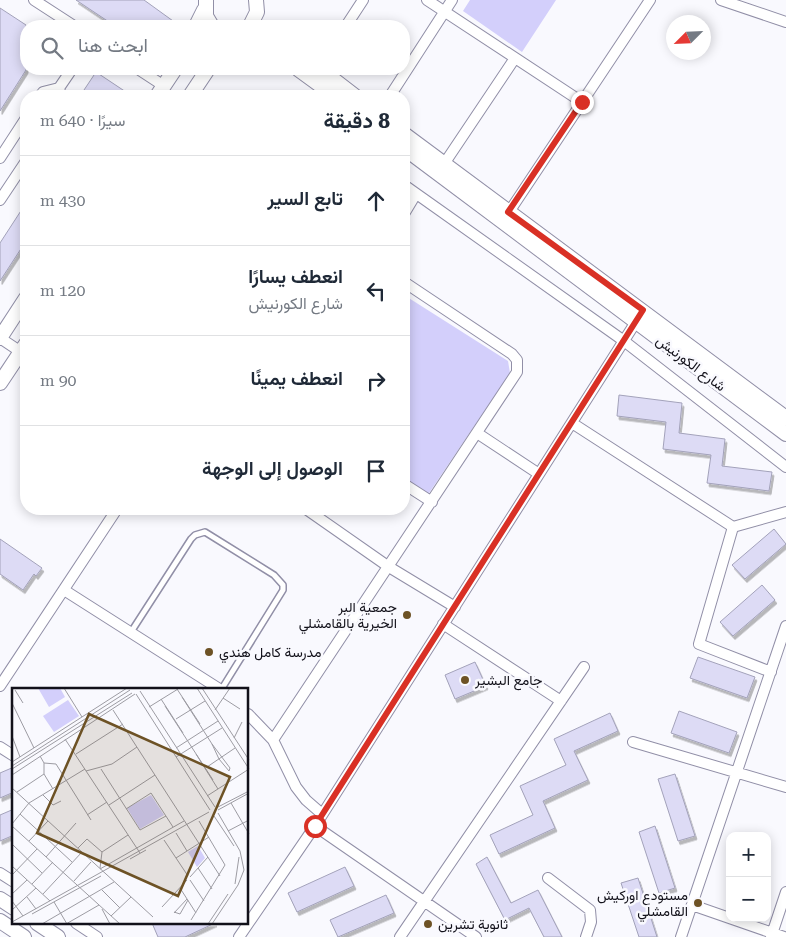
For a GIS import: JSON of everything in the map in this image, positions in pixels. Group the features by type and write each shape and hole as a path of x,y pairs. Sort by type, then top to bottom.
{"street":[{"path":"34,0 65,20"},
{"path":"256,0 256,20"},
{"path":"350,20 363,0"},
{"path":"427,0 582,102"},
{"path":"410,65 452,0"},
{"path":"508,212 650,0"},
{"path":"721,0 739,2 786,22"},
{"path":"198,20 205,3"},
{"path":"205,3 210,20"},
{"path":"444,164 515,58"},
{"path":"61,90 69,75"},
{"path":"144,75 160,90"},
{"path":"162,90 171,75"},
{"path":"194,90 204,75"},
{"path":"306,75 327,90"},
{"path":"328,75 347,90"},
{"path":"394,90 404,75"},
{"path":"0,158 20,127"},
{"name":"شارع الكورنيش","path":"410,138 508,212 786,434"},
{"name":"شارع الكورنيش","path":"410,152 786,418"},
{"path":"0,200 20,177"},
{"path":"410,190 624,341 786,466"},
{"path":"410,204 416,194"},
{"path":"273,740 517,372 517,360 512,354 410,286"},
{"path":"20,307 0,338 20,346"},
{"path":"251,911 315,826 640,316"},
{"path":"0,383 20,354"},
{"path":"572,423 733,527 786,512"},
{"path":"477,433 540,474"},
{"path":"410,488 432,502"},
{"path":"0,686 113,515"},
{"path":"315,515 389,567 455,607"},
{"path":"733,527 699,644 771,672"},
{"path":"64,590 218,688"},
{"path":"443,624 561,701"},
{"path":"681,937 783,641 786,626"},
{"path":"400,937 584,667"},
{"path":"249,715 273,740 296,787 306,800 322,814"},
{"path":"633,742 786,787"},
{"path":"0,747 12,755"},
{"path":"315,826 476,937"},
{"path":"0,873 12,881"},
{"path":"548,878 590,910 591,922 586,937"},
{"path":"772,935 786,892"},
{"path":"0,899 12,907"},
{"path":"692,906 772,935 784,937"},
{"path":"0,921 24,937"},
{"path":"38,924 58,937"},
{"path":"78,924 97,937"},
{"path":"239,937 245,924"}],"lane":[{"path":"130,632 191,539 200,532 205,532 274,575 283,585 283,590 222,688"}],"shaded area":[{"path":"470,0 556,0 522,52 463,11"},
{"path":"410,299 508,361 510,373 427,496 410,485"}],"building":[{"path":"76,0 144,0 172,20 106,20"},
{"path":"0,8 20,21 20,75 23,75 0,111"},
{"path":"94,75 100,75 123,90 84,90"},
{"path":"20,212 20,250 0,281 0,243"},
{"path":"619,395 682,403 679,433 725,439 722,466 772,472 769,491 707,483 711,455 663,449 666,422 617,416"},
{"path":"774,529 786,544 745,579 732,565"},
{"path":"0,539 42,568 36,576 34,574 23,590 0,574"},
{"path":"762,585 775,600 733,636 720,622"},
{"path":"698,657 755,677 747,698 690,678"},
{"name":"جامع البشير","path":"475,662 486,686 455,699 445,675"},
{"path":"679,711 737,732 729,753 671,733"},
{"path":"610,713 618,731 574,751 588,780 543,801 555,828 499,854 490,835 533,815 520,786 566,765 554,739"},
{"path":"12,768 12,793 0,798 0,773"},
{"path":"675,774 695,836 678,841 658,779"},
{"path":"12,810 12,836 0,841 0,815"},
{"path":"655,826 675,888 659,893 639,832"},
{"path":"487,857 511,903 538,890 562,937 544,937 529,908 505,920 476,864"},
{"path":"345,867 354,886 297,912 288,893"},
{"path":"638,878 657,937 639,937 621,883"},
{"path":"386,895 394,913 338,937 330,920"},
{"path":"152,924 213,924 185,937 158,937"}],"place":[{"name":"جمعية البر الخيرية بالقامشلي","path":"407,615"},
{"name":"مدرسة كامل هندي","path":"209,652"},
{"name":"جامع البشير","path":"465,680"},
{"name":"مستودع اوركيش القامشلي","path":"698,903"},
{"name":"ثانوية تشرين","path":"428,924"}],"route":[{"path":"315,826 643,310 508,212 582,102"}]}
